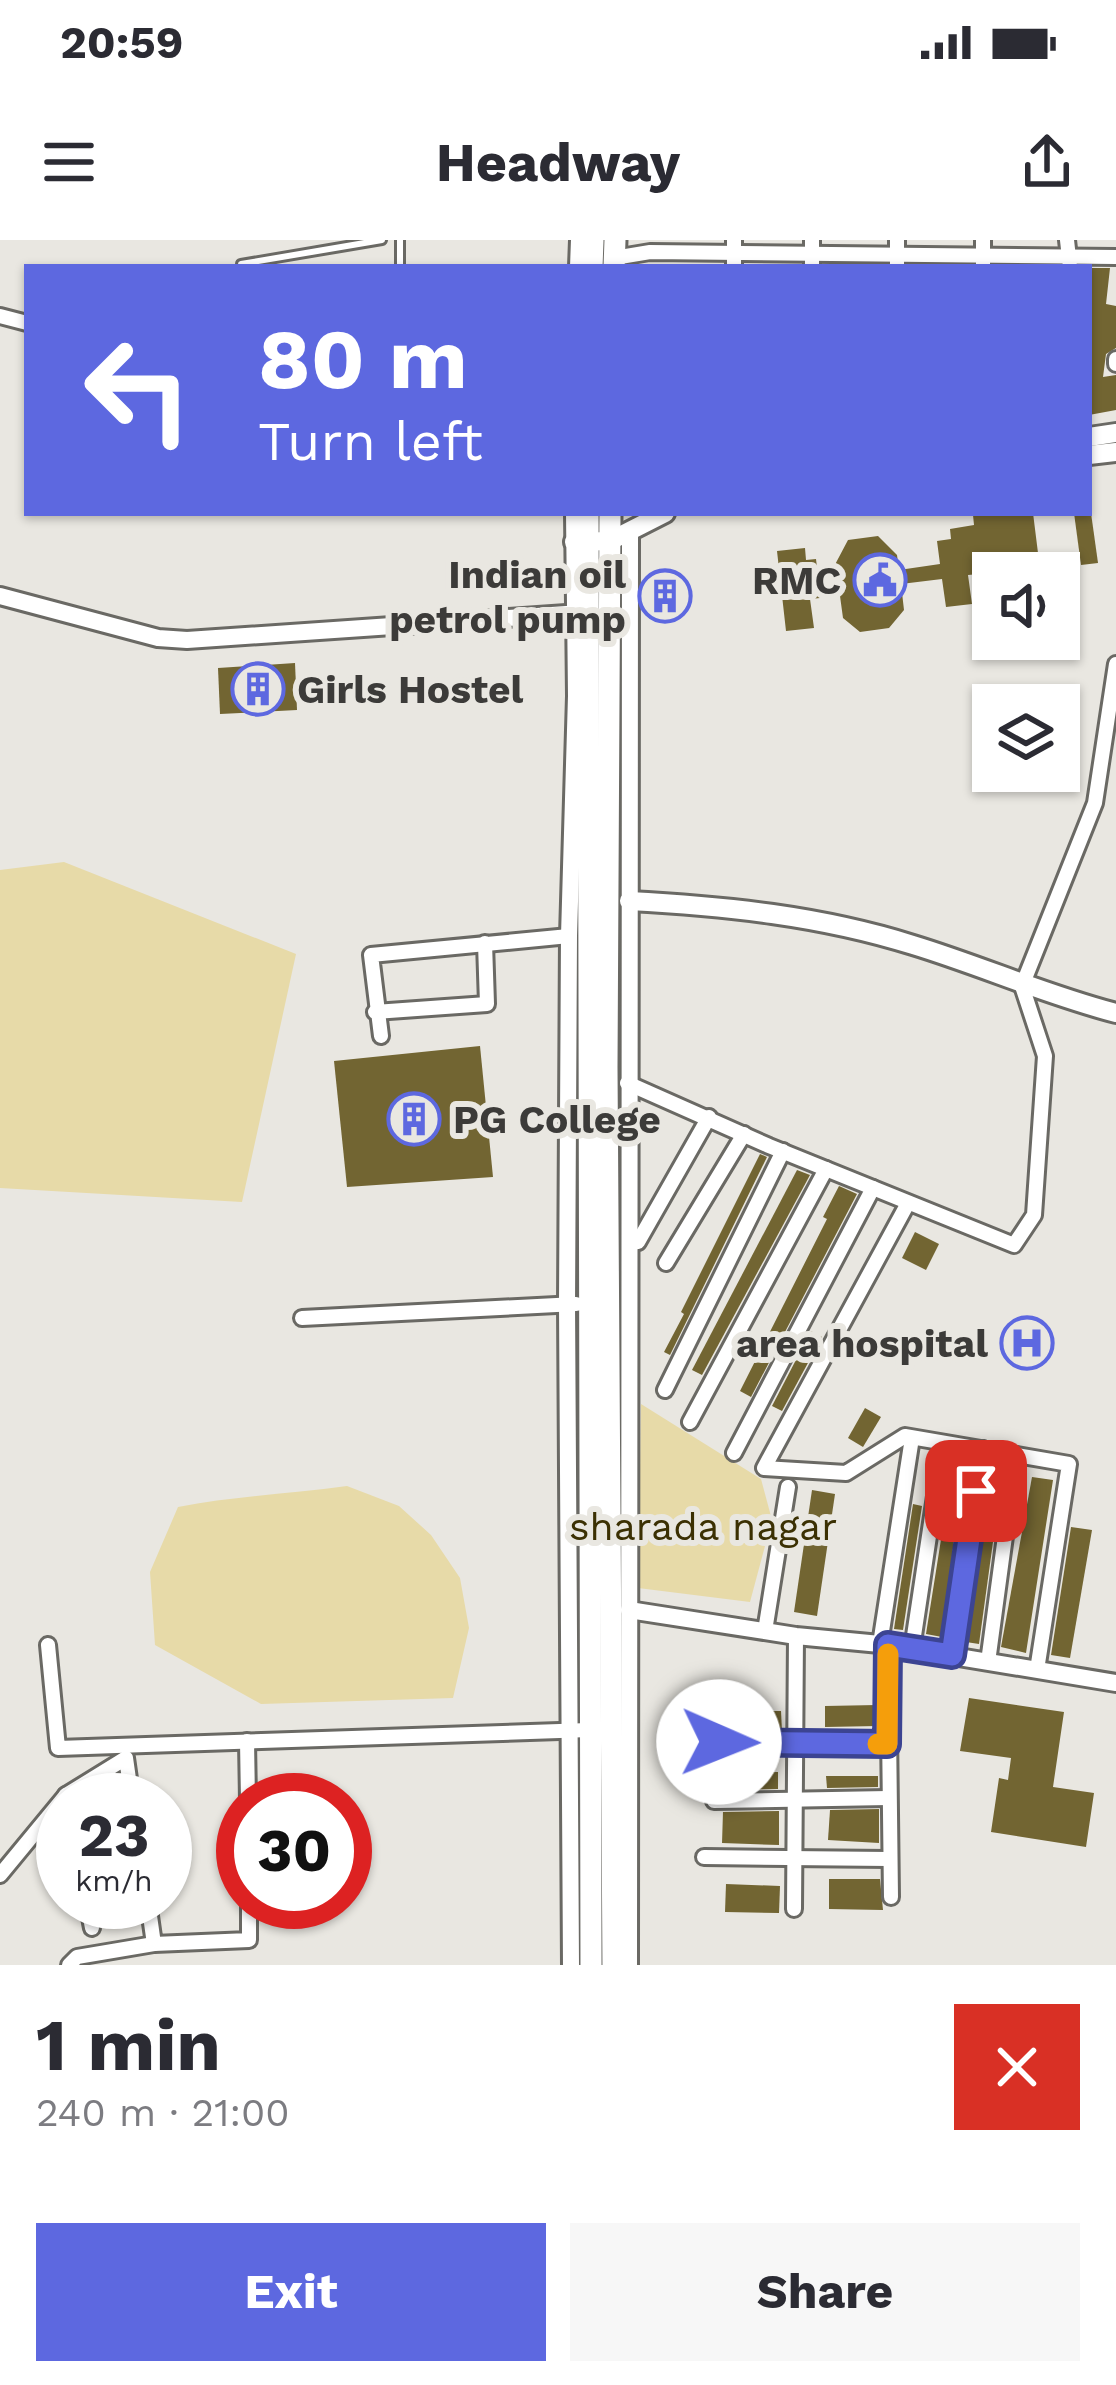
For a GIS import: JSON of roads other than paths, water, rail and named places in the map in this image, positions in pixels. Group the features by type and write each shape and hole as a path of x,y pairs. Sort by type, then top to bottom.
{"highway":[{"path":"589,516 600,540 599,842 577,1304 578,1730 591,1965"},
{"path":"599,842 582,696 581,613 609,516"},
{"path":"598,873 619,1765 614,1965"}],"main road":[{"path":"600,540 658,516"},
{"path":"629,901 775,912 912,944 1022,986 1116,1013"}],"street":[{"path":"1067,240 1069,262"},
{"path":"619,255 983,254 1069,262 1116,257"},
{"path":"577,516 600,540"},
{"path":"0,596 158,638 187,640 581,613"},
{"path":"627,1083 1014,1245 1034,1215 1045,1056 1022,986 1109,759 1116,664"},
{"path":"302,1318 577,1304 569,936 598,873 599,842"},
{"path":"598,873 629,901 629,1610 619,1765 629,1965"},
{"path":"381,1036 371,955 569,936"},
{"path":"375,1012 487,1004 484,943"},
{"path":"629,1243 638,1242 709,1118"},
{"path":"667,1263 744,1134"},
{"path":"665,1390 782,1151"},
{"path":"690,1422 826,1169"},
{"path":"734,1453 873,1188"},
{"path":"908,1203 764,1468 846,1473 905,1436 1069,1464 1037,1670"},
{"path":"891,1897 884,1644 912,1438"},
{"path":"912,1649 943,1443"},
{"path":"952,1655 983,1450"},
{"path":"988,1662 1016,1455"},
{"path":"764,1631 788,1487"},
{"path":"629,1610 796,1636 884,1644 1116,1683"},
{"path":"794,1909 796,1636"},
{"path":"48,1645 58,1748 578,1730 571,1965"},
{"path":"247,1741 248,1773"},
{"path":"719,1742 887,1744"},
{"path":"104,1773 126,1759 128,1773"},
{"path":"714,1801 888,1798"},
{"path":"0,1875 36,1832"},
{"path":"704,1857 889,1858"},
{"path":"152,1929 154,1944"},
{"path":"69,1965 76,1957 154,1944 249,1940 249,1929"}],"lane":[{"path":"241,264 382,240"}],"place":[{"name":"RMC","path":"880,580"},
{"name":"Indian oil petrol pump","path":"665,596"},
{"name":"Girls Hostel","path":"258,689"},
{"name":"PG College","path":"414,1119"},
{"name":"area hospital","path":"1027,1343"}],"park label":[{"name":"sharada nagar","path":"703,1526"}]}
